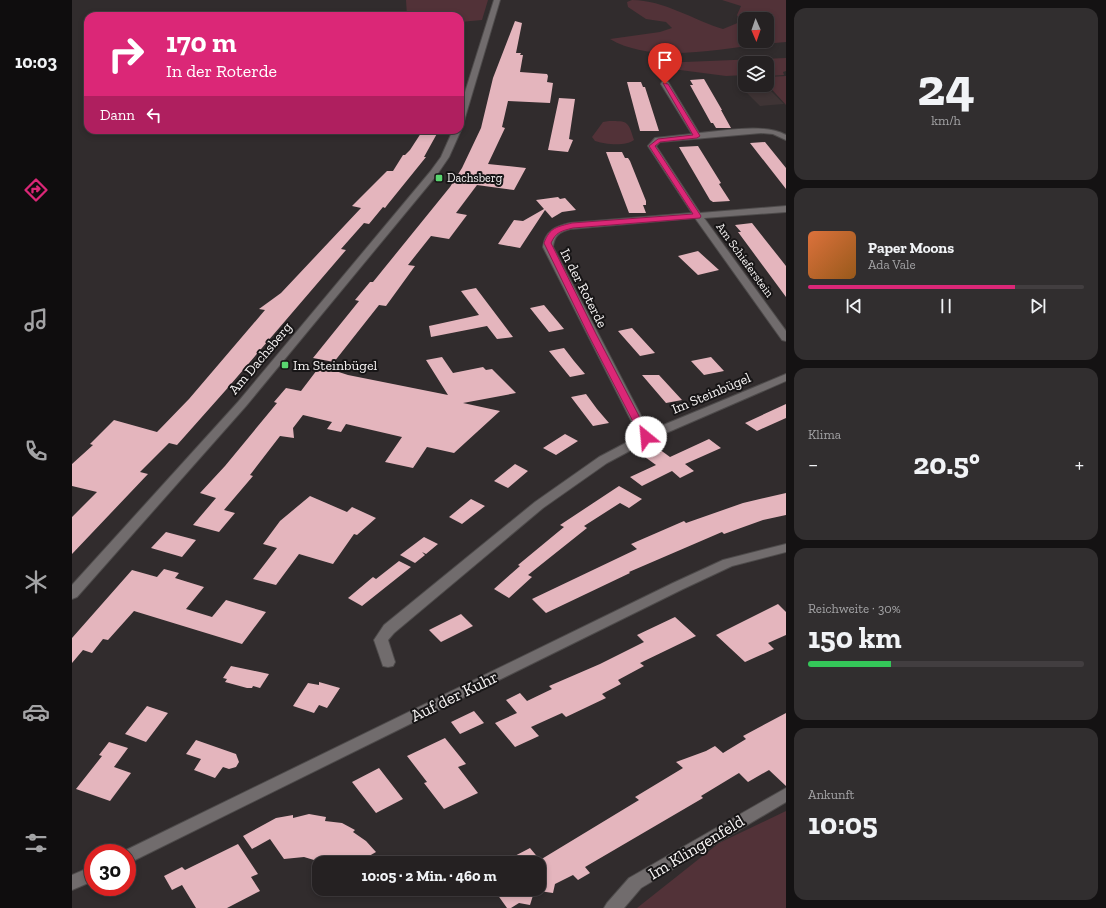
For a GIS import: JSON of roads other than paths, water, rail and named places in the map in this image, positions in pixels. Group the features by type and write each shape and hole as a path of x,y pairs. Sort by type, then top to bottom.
{"street":[{"path":"464,108 497,0"},
{"path":"665,84 697,136 775,132 786,138"},
{"name":"Am Dachsberg","path":"72,594 135,526 242,404 433,174 445,156 455,134"},
{"name":"Am Schieferstein","path":"697,136 658,140 652,146 698,216 786,338"},
{"name":"In der Roterde","path":"646,437 548,247 548,240 556,230 572,226 786,209"},
{"name":"Im Steinbügel","path":"388,662 381,640 389,629 539,505 603,460 646,437 786,377"},
{"name":"Auf der Kuhr","path":"136,852 678,586 728,563 786,548"},
{"name":"Im Klingenfeld","path":"613,908 635,883 786,794"},
{"path":"72,883 84,877"}],"place":[{"name":"Dachsberg","path":"439,178"},
{"name":"Im Steinbügel","path":"285,365"}]}
